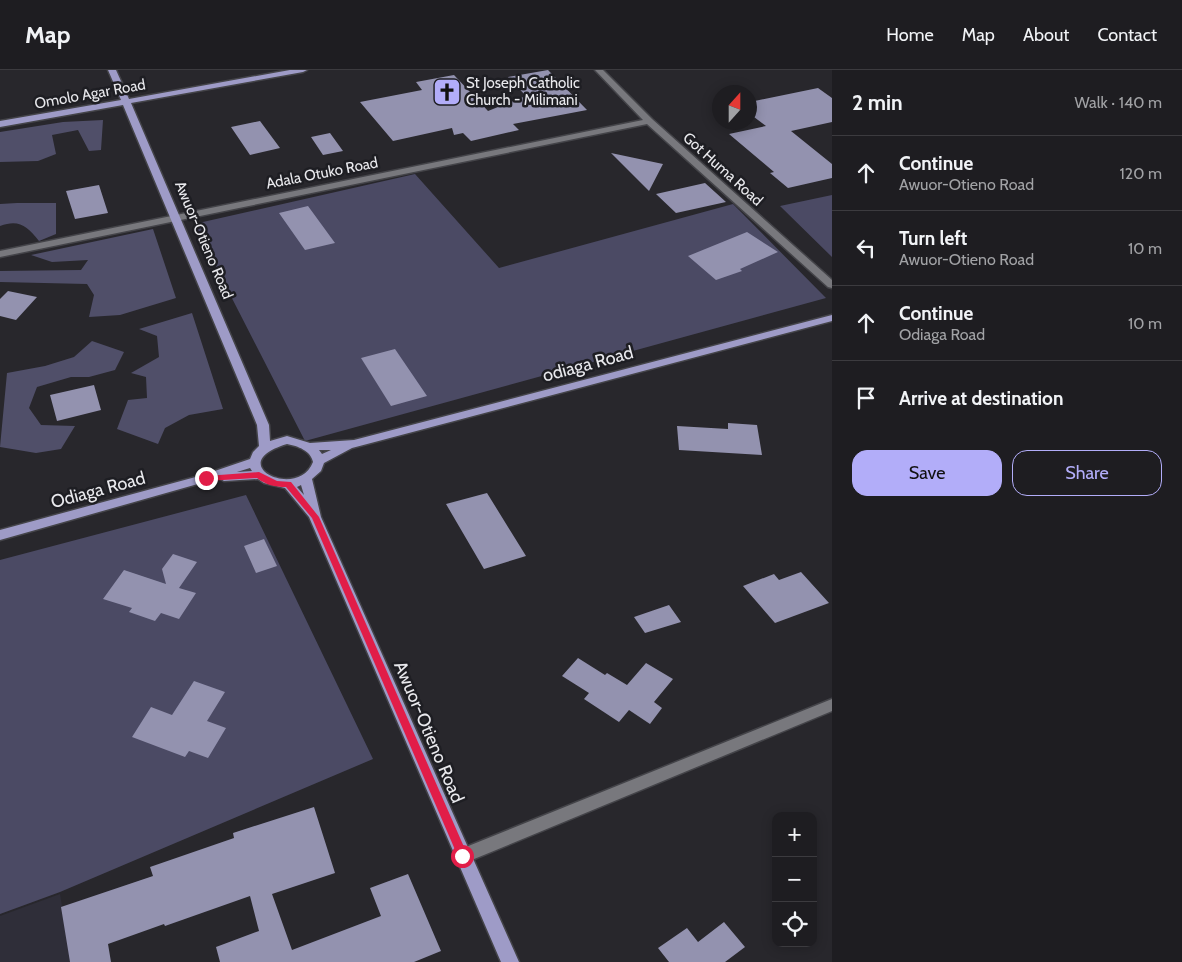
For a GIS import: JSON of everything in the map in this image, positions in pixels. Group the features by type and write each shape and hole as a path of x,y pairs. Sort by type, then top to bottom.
{"main road":[{"name":"Awuor-Otieno Road","path":"112,70 124,102 176,217 263,424 265,447"},
{"name":"Omolo Agar Road","path":"0,124 303,70"},
{"name":"odiaga Road","path":"354,444 832,318"},
{"path":"263,424 287,440"},
{"path":"318,461 316,454 311,448 297,441 287,440 265,447 260,451 254,462 259,475 266,480 277,484 288,484 306,478 312,473 318,461 354,444"},
{"path":"311,448 354,444"},
{"name":"Odiaga Road","path":"0,535 206,478 254,462"},
{"name":"Odiaga Road","path":"206,478 259,475"},
{"name":"Awuor-Otieno Road","path":"306,478 315,517 510,962"},
{"name":"Awuor-Otieno Road","path":"288,484 315,517"}],"street":[{"name":"Got Huma Road","path":"599,70 649,121 832,285"},
{"name":"Adala Otuko Road","path":"0,254 649,121"},
{"path":"462,856 832,705"}],"shaded area":[{"path":"103,120 101,150 89,151 78,130 52,135 56,154 38,161 0,162 0,132 63,122"},
{"path":"415,174 499,268 733,204 826,298 305,441 194,224"},
{"path":"832,195 832,257 780,206"},
{"path":"56,203 56,234 39,241 31,231 22,225 12,223 0,226 0,204"},
{"path":"153,229 176,298 120,315 89,317 94,295 87,284 0,282 0,271 81,270 88,260 52,262 31,255"},
{"path":"192,313 223,409 189,415 165,428 158,444 117,429 128,400 147,398 146,377 131,373 159,357 157,336 139,329"},
{"path":"92,341 124,352 115,370 89,377 71,377 37,387 29,408 41,425 75,426 61,449 36,453 0,447 7,373 45,366 74,357"},
{"path":"246,495 373,759 60,892 0,914 0,560"},
{"path":"60,894 71,962 0,962 0,916"}],"building":[{"path":"548,70 587,110 513,124 519,130 471,141 463,133 454,135 452,128 393,141 360,102 422,90 416,82 454,75 488,111 526,96 508,77"},
{"path":"818,88 832,98 832,122 791,131 832,164 832,178 788,188 770,173 774,172 729,134 757,130 757,128 766,126 757,119 757,101"},
{"path":"260,121 280,148 250,155 231,127"},
{"path":"330,133 343,151 323,155 311,137"},
{"path":"611,153 663,164 649,191"},
{"path":"705,183 726,202 676,213 656,194"},
{"path":"99,185 108,213 75,219 66,191"},
{"path":"308,206 335,243 305,250 279,213"},
{"path":"747,232 778,252 740,269 742,271 716,280 688,256"},
{"path":"8,291 37,297 16,320 0,316 0,299"},
{"path":"395,349 427,396 391,406 361,358"},
{"path":"94,385 101,410 57,421 50,395"},
{"path":"728,423 757,425 762,455 679,450 677,426 728,429"},
{"path":"487,493 526,556 484,569 446,504"},
{"path":"264,539 277,566 256,573 244,546"},
{"path":"173,554 197,562 179,588 196,593 179,619 161,613 155,621 129,612 132,608 103,599 124,570 166,584 162,569"},
{"path":"801,572 829,603 775,623 743,586 774,574 779,580"},
{"path":"669,605 681,622 645,633 634,617"},
{"path":"578,658 605,675 607,673 627,685 646,663 673,679 654,702 662,708 650,724 629,710 619,722 584,699 589,693 562,676"},
{"path":"194,681 225,692 207,721 226,728 208,758 189,751 185,757 132,737 151,707 172,715"},
{"path":"314,807 335,873 272,894 292,950 381,916 370,888 408,874 441,951 414,962 220,962 216,947 259,931 250,896 108,944 111,962 70,962 61,907 153,876 150,867 234,838 233,833"},
{"path":"724,922 745,947 725,962 669,962 658,948 687,928 698,942"}],"place":[{"name":"St Joseph Catholic Church - Milimani","path":"447,92"}],"route":[{"path":"206,478 259,475 277,484 288,484 315,517 462,856"}]}
